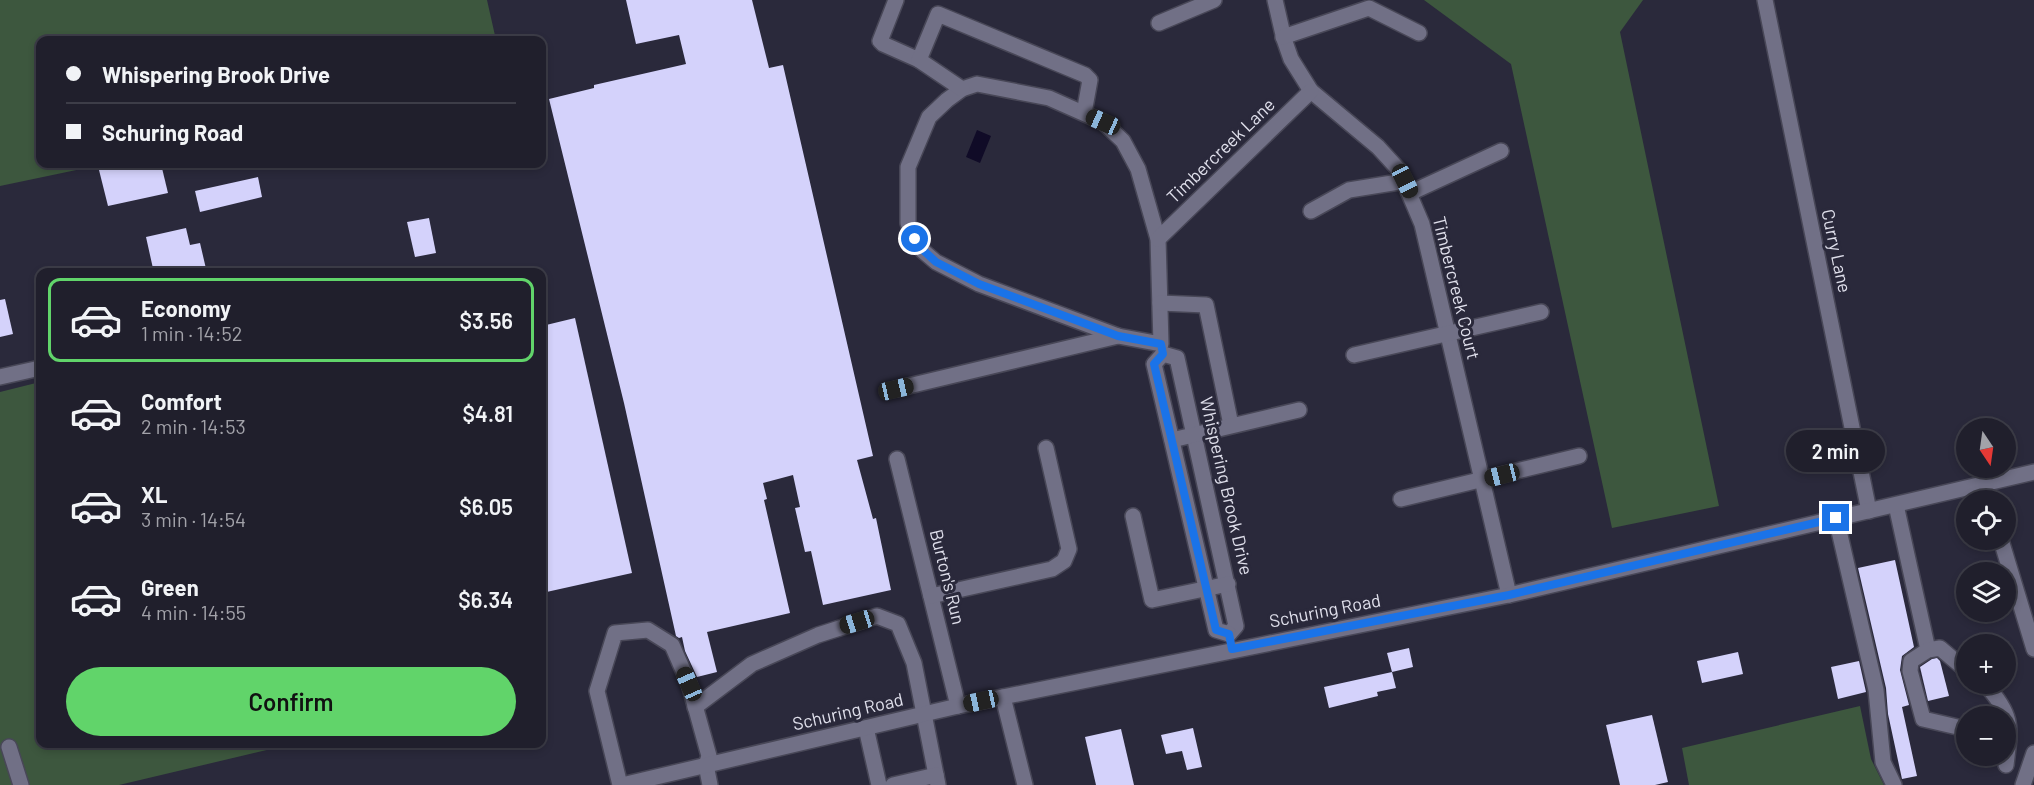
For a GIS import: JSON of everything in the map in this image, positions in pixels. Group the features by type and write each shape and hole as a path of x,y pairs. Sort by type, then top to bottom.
{"street":[{"path":"896,0 880,41 919,60 962,88"},
{"path":"1159,23 1214,0"},
{"name":"Timbercreek Court","path":"1275,0 1283,37 1291,59 1311,91 1378,147 1399,170 1408,187 1422,224 1509,595"},
{"name":"Curry Lane","path":"1764,0 1869,511"},
{"path":"919,60 941,7 1085,75 1090,80 1090,87 1084,113"},
{"path":"1283,37 1369,8 1419,33"},
{"path":"1162,349 1118,336 979,284 936,262 923,250 908,223 908,168 929,117 947,100 962,88 977,84 1049,98 1103,122 1123,141 1138,169 1158,239 1162,349 1154,364 1216,630 1231,642"},
{"name":"Timbercreek Lane","path":"1158,239 1311,91"},
{"path":"1311,211 1349,190 1408,187 1501,151"},
{"path":"1160,303 1206,305 1231,425"},
{"path":"1354,355 1541,312"},
{"path":"896,389 1118,336"},
{"name":"Whispering Brook Drive","path":"1162,349 1177,358 1236,626 1231,642"},
{"path":"0,376 36,369"},
{"path":"1172,440 1299,410"},
{"path":"931,596 1052,569 1064,561 1069,549 1046,448"},
{"path":"1401,499 1579,456"},
{"name":"Burton's Run","path":"897,459 958,706"},
{"name":"Schuring Road","path":"621,785 1231,642 1509,595 2034,472"},
{"path":"1983,484 1985,490"},
{"path":"1896,504 1928,650"},
{"path":"1133,516 1152,600 1228,584"},
{"path":"1836,518 1876,690 1883,762 1894,785"},
{"path":"2004,550 2034,649"},
{"path":"695,706 752,664 818,635 877,616 898,624 914,663 938,780 893,785"},
{"path":"621,785 597,692 615,633 648,630 672,645 689,684 709,756 706,765 710,785"},
{"path":"1956,662 1940,648 1928,650 1911,661 1910,671 1923,719 1956,727"},
{"path":"1994,694 2003,706"},
{"path":"1003,696 1025,785"},
{"path":"866,728 879,785"},
{"path":"9,747 21,785"},
{"path":"2021,785 2034,753"},
{"path":"2008,766 2021,785"}],"green space":[{"path":"0,0 487,0 495,36 36,36 36,168 86,168 0,186"},
{"path":"1424,0 1643,0 1620,32 1719,506 1612,528 1511,64"},
{"path":"36,383 36,748 275,748 119,785 0,785 0,392"},
{"path":"1860,706 1871,759 1884,785 1689,785 1682,748"}],"shaded area":[{"path":"977,130 991,136 980,163 966,157"}],"building":[{"path":"626,0 752,0 769,68 783,65 873,456 857,460 873,519 876,518 891,590 823,605 811,551 805,552 795,508 800,507 793,475 763,483 767,499 764,500 790,613 707,632 717,672 697,677 685,651 682,637 676,636 624,403 549,99 594,88 594,85 686,64 679,35 636,44"},
{"path":"162,168 168,193 108,206 99,170"},
{"path":"258,177 262,197 200,212 195,191"},
{"path":"429,218 436,253 415,257 407,222"},
{"path":"186,228 190,245 200,243 206,268 153,268 146,237"},
{"path":"5,299 13,334 0,337 0,300"},
{"path":"575,318 632,573 546,592 546,325"},
{"path":"1895,560 1914,647 1902,656 1900,670 1909,705 1902,707 1917,776 1902,779 1888,714 1886,688 1858,568"},
{"path":"1409,648 1413,667 1392,672 1387,653"},
{"path":"1738,652 1743,674 1702,683 1697,661"},
{"path":"1937,658 1940,661 1949,696 1928,701 1920,667"},
{"path":"1859,661 1866,692 1838,699 1831,667"},
{"path":"1392,672 1396,688 1377,692 1378,696 1329,708 1324,687"},
{"path":"1652,715 1668,782 1655,785 1620,785 1606,725"},
{"path":"1193,728 1202,767 1187,770 1182,751 1166,754 1161,735"},
{"path":"1121,729 1134,785 1096,785 1085,737"}],"route":[{"path":"915,239 936,262 979,284 1070,320 1118,336 1161,344 1163,354 1154,364 1205,589 1216,630 1229,634 1232,649 1509,595 1836,518"}]}
